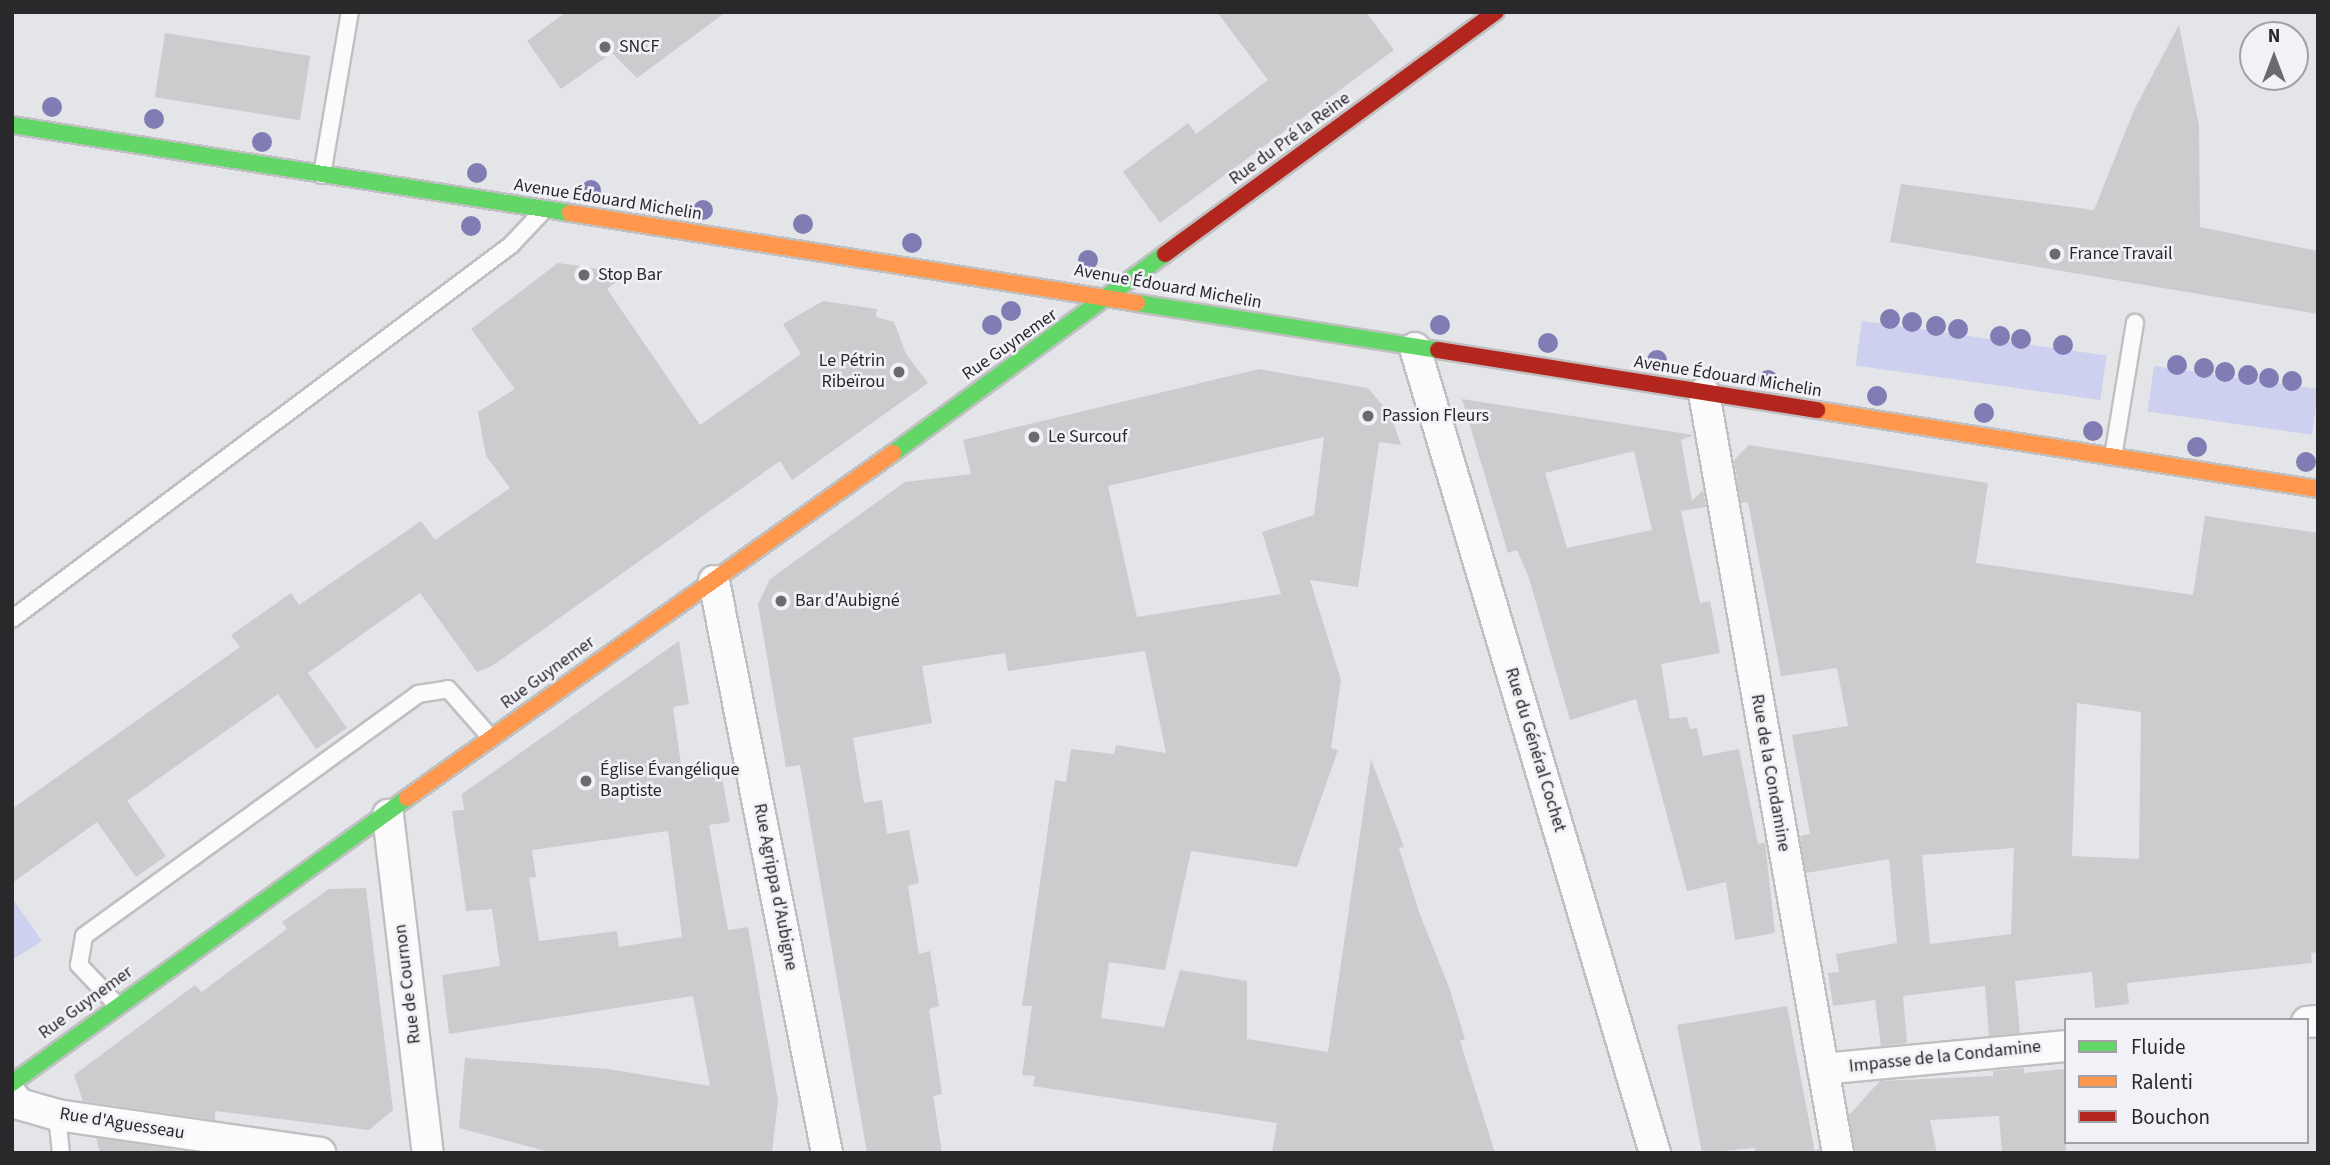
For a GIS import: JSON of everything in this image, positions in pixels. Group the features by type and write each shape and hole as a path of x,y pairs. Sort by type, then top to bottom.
{"main road":[{"name":"Rue du Pré la Reine","path":"1106,297 1496,12"},
{"name":"Avenue Édouard Michelin","path":"12,125 2318,489"},
{"name":"Rue Guynemer","path":"12,1083 116,1004 388,815 491,738 714,581 1106,297"}],"street":[{"name":"Rue du Général Cochet","path":"1415,348 1655,1153"},
{"name":"Rue de la Condamine","path":"1704,393 1838,1153"},
{"name":"Rue Agrippa d'Aubigne","path":"714,581 827,1153"},
{"name":"Rue de Cournon","path":"388,815 428,1153"},
{"name":"Impasse de la Condamine","path":"1824,1069 2064,1046"},
{"name":"Rue d'Aguesseau","path":"12,1096 19,1104 57,1115 320,1153"}],"lane":[{"path":"323,175 350,12"},
{"path":"12,619 511,245 545,210"},
{"path":"2113,457 2135,323"},
{"path":"116,1004 79,965 84,936 418,694 448,689 491,738"},
{"path":"57,1115 61,1153"}],"shaded area":[{"path":"1862,321 2107,355 2100,400 1856,366"},
{"path":"2154,366 2318,389 2312,435 2148,412"},
{"path":"12,898 42,941 12,960"}],"building":[{"name":"SNCF","path":"566,12 726,12 637,78 612,53 561,89 527,41"},
{"path":"1217,12 1366,12 1394,50 1160,223 1123,172 1188,123 1196,134 1268,80"},
{"path":"2179,25 2199,126 2200,227 2318,251 2318,314 1890,242 1901,184 2094,210 2134,110"},
{"path":"165,33 310,56 300,120 155,97"},
{"path":"558,263 628,273 607,289 700,425 801,354 783,324 823,301 877,309 876,317 894,322 906,354 928,383 792,480 780,461 492,666 477,672 420,593 308,673 347,728 316,749 278,694 127,801 166,856 136,877 97,822 12,883 12,809 240,647 231,635 291,593 299,605 421,521 435,540 510,488 486,456 478,412 515,389 471,329"},
{"path":"1259,369 1368,388 1391,415 1401,445 1379,442 1358,587 1310,580 1341,680 1331,748 1338,750 1297,867 1191,851 1165,970 1109,962 1101,1018 1164,1027 1180,970 1247,981 1247,1039 1328,1052 1371,759 1404,847 1399,848 1419,912 1449,987 1465,1039 1460,1041 1495,1153 1272,1153 1277,1123 1033,1086 1035,1076 1022,1075 1032,1006 1022,1006 1055,780 1066,782 1071,749 1114,754 1116,745 1166,753 1145,651 1008,671 1005,653 922,666 932,723 853,738 864,803 882,800 887,834 909,830 919,883 908,886 919,954 930,951 939,1006 929,1009 942,1094 933,1096 942,1153 867,1153 800,765 786,767 758,604 770,579 905,482 971,474 963,440","holes":["1324,437 1314,515 1262,532 1281,594 1137,617 1108,486"]},
{"path":"1462,399 1694,435 1681,440 1692,501 1703,490 1706,507 1681,511 1700,603 1710,601 1720,653 1661,664 1670,719 1687,717 1690,729 1697,728 1703,756 1739,749 1758,844 1765,842 1775,933 1735,940 1726,882 1687,891 1636,699 1570,720 1529,578 1517,550 1508,553","holes":["1634,451 1652,530 1567,548 1545,473"]},
{"path":"1749,445 1988,483 1976,563 2193,595 2205,516 2318,533 2318,952 2311,953 2312,963 2127,983 2129,1004 2095,1008 2092,972 2015,981 2020,1033 1989,1036 1985,986 1903,996 1907,1043 1881,1046 1875,1000 1833,1006 1828,973 1839,972 1836,954 1897,943 1889,859 1806,873 1800,836 1810,834 1792,735 1848,726 1837,668 1781,676 1748,502 1741,503 1734,460","holes":["2077,703 2141,712 2139,859 2072,856","2014,848 2011,934 1930,944 1922,855"]},
{"path":"679,641 689,704 673,707 682,772 720,766 730,822 709,825 728,930 748,927 778,1101 772,1153 553,1153 459,1128 465,1058 608,1069 710,1086 693,996 449,1034 442,975 500,966 492,909 466,911 452,811 464,810 462,794","holes":["668,831 682,937 619,947 617,931 539,941 529,878 536,877 532,850"]},
{"path":"366,888 393,1110 369,1130 215,1111 215,1120 83,1101 74,1075 195,985 202,992 287,929 282,922 329,889"},
{"path":"1787,1006 1815,1152 1819,1148 1820,1153 1756,1153 1754,1148 1702,1153 1677,1025"},
{"path":"2024,1068 2024,1073 2064,1069 2066,1153 2002,1153 1999,1116 1930,1120 1937,1153 1855,1153 1849,1115 1880,1081 1993,1076 1993,1071"},
{"path":"96,1138 196,1153 100,1153"}],"traffic: fast":[{"path":"12,125 570,213"},
{"path":"893,453 1165,254"},
{"path":"1137,303 1438,350"},
{"path":"12,1083 407,798"}],"traffic: slow":[{"path":"570,213 1137,303"},
{"path":"1817,410 2318,489"},
{"path":"407,798 893,453"}],"traffic: jam":[{"path":"1165,254 1496,12"},
{"path":"1438,350 1817,410"}],"place":[{"name":"SNCF","path":"605,47"},
{"name":"France Travail","path":"2055,254"},
{"name":"Stop Bar","path":"584,275"},
{"name":"Le Pétrin Ribeïrou","path":"899,372"},
{"name":"Passion Fleurs","path":"1368,416"},
{"name":"Le Surcouf","path":"1034,437"},
{"name":"Bar d'Aubigné","path":"781,601"},
{"name":"Église Évangélique Baptiste","path":"586,781"}]}
